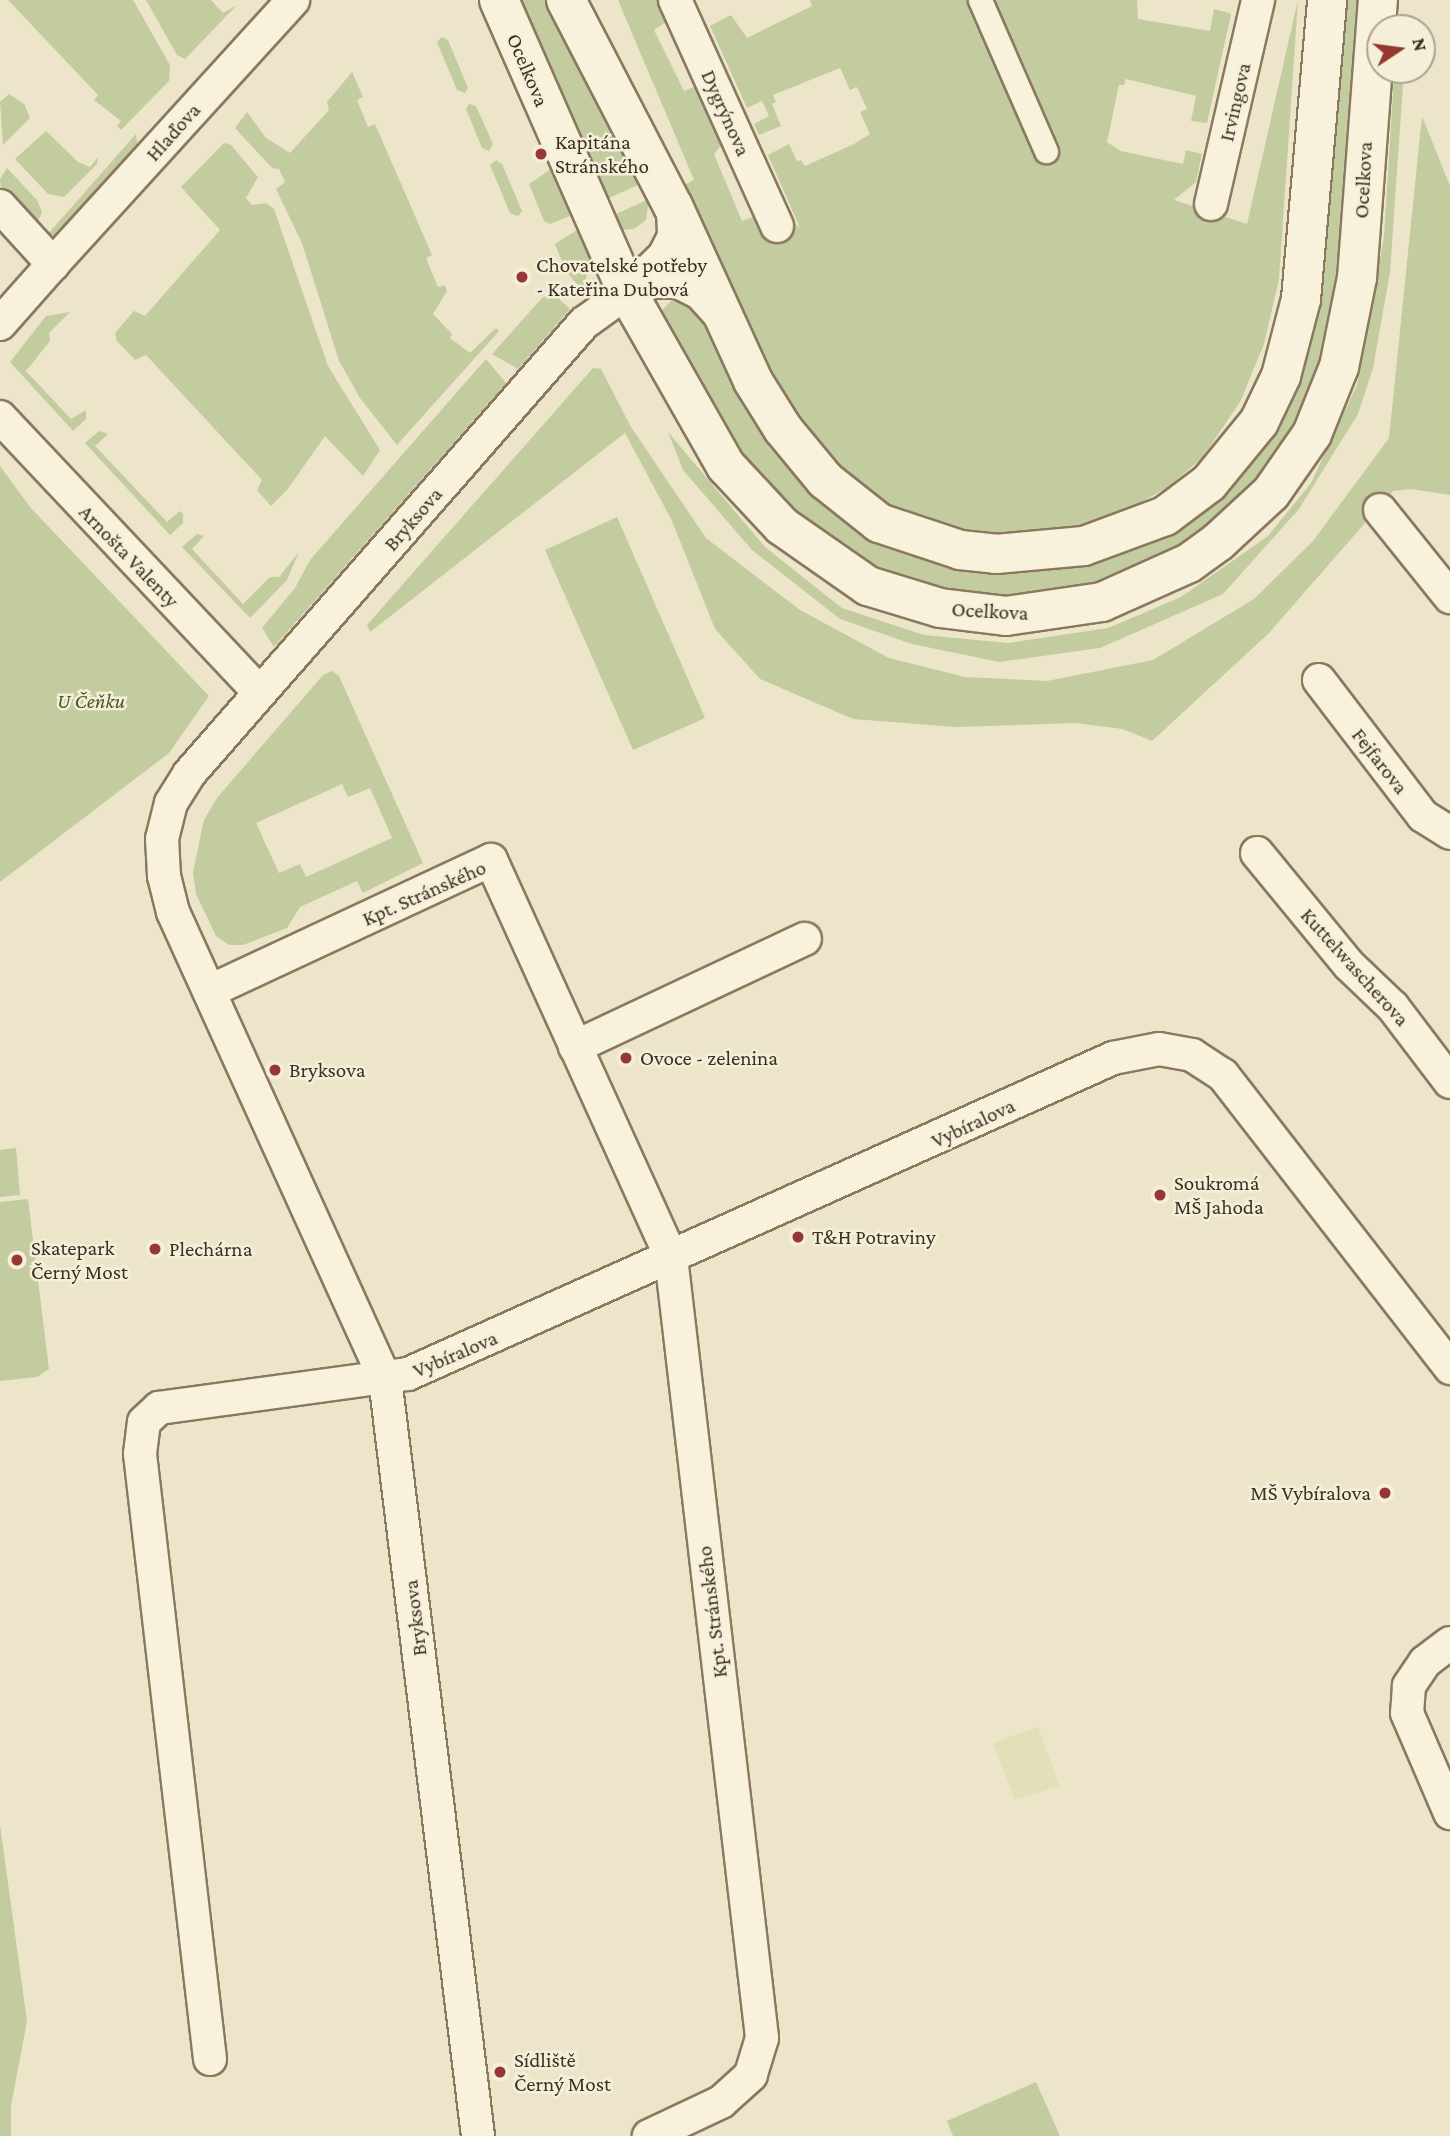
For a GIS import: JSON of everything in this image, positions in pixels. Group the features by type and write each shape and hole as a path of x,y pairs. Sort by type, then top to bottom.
{"street":[{"name":"Hlaďova","path":"53,264 293,0"},
{"name":"Ocelkova","path":"499,0 627,292 726,466 782,526 840,570 908,600 973,614 1040,614 1132,592 1189,562 1246,519 1293,464 1327,401 1347,332 1357,278 1378,0"},
{"path":"566,0 673,206 730,332 783,429 825,480 879,523 960,550 1022,554 1084,545 1165,516 1228,464 1259,422 1281,376 1301,299 1327,0"},
{"name":"Dygrýnova","path":"675,0 777,226"},
{"path":"981,0 1046,150"},
{"name":"Irvingova","path":"1211,204 1258,0"},
{"path":"0,206 53,264 0,324"},
{"name":"Bryksova","path":"478,2136 385,1378 173,912 164,876 162,839 171,803 189,774 584,323 627,292 670,246 676,226 673,206"},
{"path":"627,292 653,282 690,286 710,302 730,332"},
{"name":"Arnošta Valenty","path":"0,417 260,693"},
{"path":"1380,510 1450,597"},
{"name":"Fejfarova","path":"1319,680 1423,816 1450,833"},
{"name":"Kuttelwascherova","path":"1257,853 1349,965 1393,1007 1450,1082"},
{"name":"Kpt. Stránského","path":"210,991 491,860 671,1257 762,2038 751,2075 722,2102 649,2136"},
{"path":"575,1047 805,939"},
{"name":"Vybíralova","path":"210,2059 140,1433 144,1422 159,1408 385,1378 438,1363 1113,1058 1158,1049 1192,1055 1223,1075 1450,1367"},
{"path":"1450,1643 1425,1662 1409,1686 1407,1713 1450,1813"}],"shaded area":[{"path":"1038,1727 1060,1786 1015,1800 993,1743"}],"green space":[{"path":"8,0 133,0 170,65 169,81 121,130 117,126 121,121 94,100 98,95"},
{"path":"146,0 211,0 223,13 237,5 185,59 177,55"},
{"path":"508,0 556,0 642,183 596,204"},
{"path":"618,0 663,0 672,18 654,30 684,91 694,87 702,92 725,141 714,154 742,221 758,215 768,235 793,222 800,228 768,155 789,144 797,161 801,160 805,166 854,144 870,134 860,112 867,109 857,87 850,90 840,68 773,95 776,102 772,104 781,126 759,135 754,124 769,116 762,101 747,108 710,26 731,15 747,38 812,6 810,0 973,0 1027,81 991,0 1137,0 1138,19 1210,31 1214,9 1231,14 1207,123 1191,121 1196,96 1126,79 1124,85 1119,85 1107,142 1121,151 1183,164 1186,150 1202,154 1196,182 1174,200 1247,224 1298,0 1279,279 1264,344 1240,402 1202,458 1168,487 1110,520 1054,537 965,536 880,503 837,471 783,399 677,189 694,180"},
{"path":"1332,0 1371,0 1370,14 1366,14 1366,54 1340,336 1273,479 1130,584 992,608 868,577 746,473 658,314 674,298 687,298 696,307 735,387 862,530 909,553 961,567 1067,566 1272,420"},
{"path":"442,37 448,40 468,88 465,93 457,90 437,42"},
{"path":"352,72 363,97 357,100 368,127 375,124 432,255 426,258 438,287 445,285 447,291 433,314 452,334 450,338 470,353 496,328 499,331 397,445 360,398 339,361 302,243 276,189 285,182 279,169 272,168 235,128 247,112 266,138 290,153 329,110 327,102"},
{"path":"1393,84 1402,84 1390,272 1373,368 1358,414 1299,509 1223,594 1100,648 999,662 912,644 840,619 752,550 683,470 668,432 765,547 842,608 924,635 1008,643 1108,628 1181,597 1268,536 1311,483 1357,385 1384,237"},
{"path":"9,94 24,104 30,118 3,145 0,102"},
{"path":"469,104 476,106 493,144 489,151 482,148 466,109"},
{"path":"1422,116 1450,186 1450,495 1411,489 1393,491 1269,633 1152,741 1123,729 1075,723 956,727 853,719 760,679 715,629 672,521 625,433 370,632 367,625 593,368 601,369 631,427 706,538 800,610 889,658 965,677 1047,681 1153,660 1254,599 1313,541 1389,438"},
{"path":"46,131 78,162 90,167 98,157 97,164 64,197 48,194 15,159"},
{"path":"136,134 138,151 60,235 47,235"},
{"path":"224,143 231,145 258,177 246,198 252,205 266,203 274,209 328,366 380,450 363,476 325,436 287,490 271,506 257,490 262,480 146,355 135,360 117,341 115,333 134,311 145,316 220,230 181,187"},
{"path":"496,160 502,164 522,211 518,216 510,213 490,165"},
{"path":"7,168 37,200 42,212 35,228 1,189 0,179"},
{"path":"551,169 570,216 550,224 544,221 529,184"},
{"path":"649,199 646,220 634,229 614,230 603,220"},
{"path":"577,230 590,260 583,292 566,271 555,244"},
{"path":"555,295 570,309 518,369 492,354 543,297"},
{"path":"70,312 49,333 50,341 26,371 71,419 86,410 86,419 73,431 10,362 46,316"},
{"path":"486,359 506,383 274,647 262,628 295,588 310,560"},
{"path":"99,431 108,434 95,446 167,522 180,511 183,514 183,523 170,535 85,443"},
{"name":"U Čeňku","path":"0,466 30,507 209,696 169,753 0,882"},
{"path":"617,517 705,718 633,750 545,550"},
{"path":"197,534 204,536 192,549 243,604 270,577 279,577 299,552 287,580 250,618 182,547"},
{"path":"332,671 339,676 423,863 363,893 357,881 300,907 287,928 243,945 229,945 216,936 196,894 193,872 204,820 217,798 323,675","holes":["342,784 348,797 370,788 392,838 306,877 300,864 279,873 256,823"]},
{"path":"16,1148 20,1195 0,1197 0,1150"},
{"name":"Skatepark Černý Most","path":"28,1199 49,1369 37,1377 0,1381 0,1202"},
{"path":"0,1825 27,2021 11,2106 11,2136 0,2136"},
{"path":"1036,2082 1060,2136 953,2136 947,2121"}],"place":[{"name":"Kapitána Stránského","path":"541,154"},
{"name":"Chovatelské potřeby - Kateřina Dubová","path":"522,277"},
{"name":"Ovoce - zelenina","path":"626,1058"},
{"name":"Bryksova","path":"275,1070"},
{"name":"Soukromá MŠ Jahoda","path":"1160,1195"},
{"name":"T&H Potraviny","path":"798,1237"},
{"name":"Plechárna","path":"155,1249"},
{"name":"Skatepark Černý Most","path":"17,1260"},
{"name":"MŠ Vybíralova","path":"1385,1493"},
{"name":"Sídliště Černý Most","path":"500,2072"}]}
